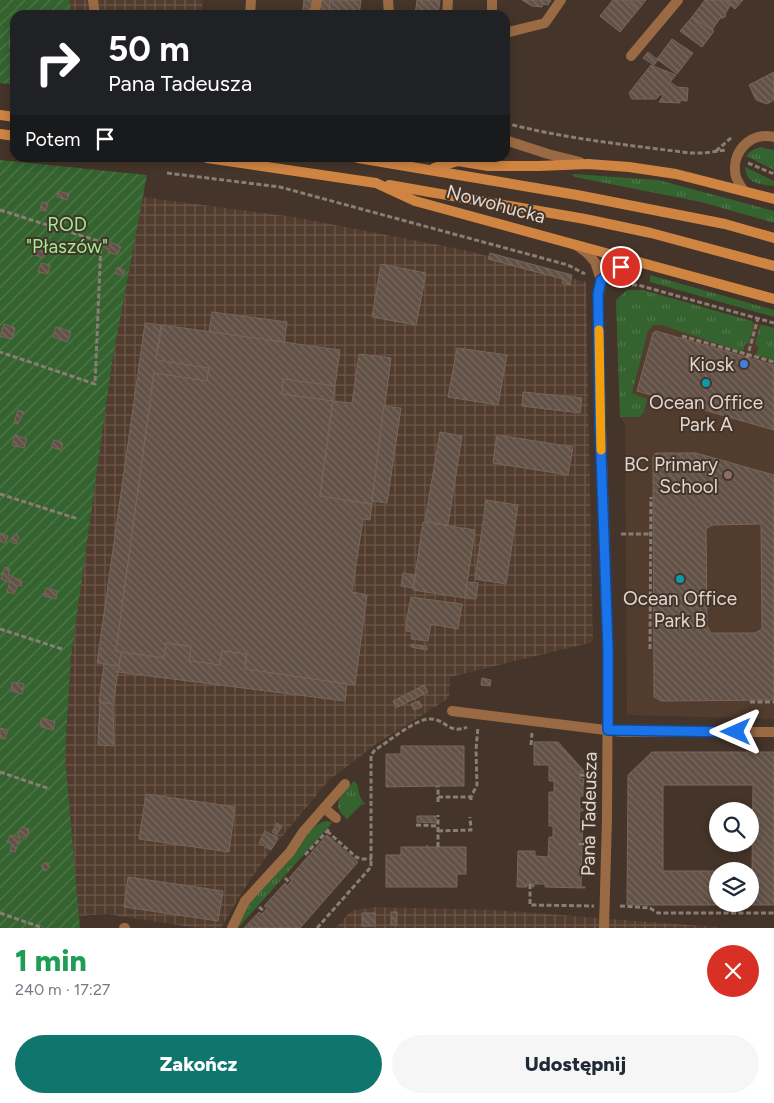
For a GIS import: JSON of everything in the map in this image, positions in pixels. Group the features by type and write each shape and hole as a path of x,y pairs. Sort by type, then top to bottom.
{"main road":[{"name":"Nowohucka","path":"234,162 376,183 415,201 774,299"},
{"name":"Nowohucka","path":"385,162 431,169 455,162"},
{"name":"Nowohucka","path":"464,162 488,166 588,164 654,169 774,199"},
{"path":"431,169 725,224 774,238"},
{"path":"376,183 585,218 651,233 774,266"}],"street":[{"path":"510,32 545,23 560,0"},
{"path":"631,56 678,0"},
{"path":"744,191 736,176 740,151 754,138 766,135 774,137"},
{"path":"510,142 588,164"},
{"path":"573,243 592,258 601,280 621,267 642,262"},
{"name":"Pana Tadeusza","path":"601,280 598,304 608,650 604,928"},
{"path":"452,711 608,730 774,732"},
{"path":"232,928 245,901 290,852 303,832 345,784"},
{"path":"324,808 336,818"}],"path":[{"path":"510,124 566,137 690,153 716,151"},
{"path":"745,162 774,174"},
{"path":"167,173 280,188 568,265 590,277"},
{"path":"0,210 100,242 95,384 0,352"},
{"path":"612,284 638,285 774,323"},
{"path":"748,356 758,318"},
{"path":"682,336 774,362"},
{"path":"0,494 78,519"},
{"path":"650,498 650,649"},
{"path":"621,534 650,534"},
{"path":"0,629 62,649"},
{"path":"750,702 774,702"},
{"path":"318,928 371,868 371,754 412,726 430,719 437,720 456,730 478,725 476,749 477,785 471,798 438,797"},
{"path":"531,745 532,733"},
{"path":"0,772 50,789"},
{"path":"580,775 596,776"},
{"path":"438,786 438,802"},
{"path":"438,815 438,847"},
{"path":"438,830 471,830 470,817"},
{"path":"416,825 438,826"},
{"path":"327,831 356,857 372,859"},
{"path":"579,844 595,844"},
{"path":"285,878 290,883"},
{"path":"530,884 530,905 594,906"},
{"path":"620,906 650,908 658,913 774,913"},
{"path":"260,907 264,911"},
{"path":"0,913 43,928"}],"shaded area":[{"path":"69,0 203,0 202,10 71,10"},
{"path":"143,197 294,217 469,251 586,282 593,642 450,677 449,698 375,745 329,780 271,850 246,886 221,928 197,928 107,914 79,916 65,755 71,658 112,363"},
{"path":"627,290 643,290 774,328 774,719 627,715 625,425 620,417 616,300"},
{"path":"374,907 495,910 728,928 336,928 350,912"}],"green space":[{"path":"0,0 69,0 71,10 10,10 10,84 0,83"},
{"path":"760,147 774,150 774,170 746,156 751,151"},
{"name":"ROD \"Płaszów\"","path":"0,160 147,175 112,363 71,658 65,755 80,928 0,928"},
{"path":"745,167 774,181 774,186 759,184 751,180 746,173"},
{"path":"572,175 658,180 774,211 774,223 701,202 575,177"},
{"path":"650,275 774,310 774,317 650,282"},
{"path":"627,290 643,290 752,321 754,325 748,344 745,343 743,352 661,325 653,325 648,331 632,393 647,399 644,412 639,417 620,417 616,300"},
{"path":"760,326 774,328 774,360 756,355 759,347 755,344"},
{"path":"354,781 365,804 361,805 347,819 339,809 338,804 342,795"},
{"path":"328,821 332,823 238,928 235,928 249,904 297,850 308,833 322,822"}],"building":[{"path":"304,0 330,0 329,10 303,10"},
{"path":"330,0 361,0 360,10 329,10"},
{"path":"417,0 440,0 439,10 416,10"},
{"path":"522,0 551,0 548,5 543,4 542,7 532,6"},
{"path":"613,0 626,0 638,10 620,32 600,16"},
{"path":"626,0 646,0 638,10"},
{"path":"705,0 724,0 730,6 725,14 726,16 720,18 712,30 692,17"},
{"path":"724,0 743,0 735,9"},
{"path":"692,17 714,31 702,47 680,31"},
{"path":"672,39 693,53 677,74 657,59"},
{"path":"648,52 658,60 654,65 643,58"},
{"path":"651,65 676,75 670,82 677,87 688,88 687,101 680,100 680,103 659,102 663,96 661,94 656,99 632,99 629,93"},
{"path":"774,72 774,100 767,104 756,100 749,85"},
{"path":"58,191 69,194 67,200 57,197"},
{"path":"42,202 48,203 46,211 40,210"},
{"path":"108,241 121,247 117,255 108,252 109,249 105,248"},
{"path":"37,246 46,249 43,258 35,255"},
{"path":"490,253 572,275 570,285 562,283 563,279 488,259"},
{"path":"41,263 50,265 48,274 38,272"},
{"path":"381,264 426,273 416,325 372,317"},
{"path":"118,267 125,271 122,276 115,273"},
{"path":"212,312 287,322 284,342 209,332"},
{"path":"145,323 161,325 156,360 209,368 207,381 154,373 116,651 121,652 119,666 97,663"},
{"path":"4,324 15,328 12,339 0,336"},
{"path":"162,325 340,350 335,386 283,379 282,394 333,401 320,496 372,504 370,520 363,519 352,592 367,595 355,685 245,669 247,654 222,651 220,665 189,661 191,646 166,643 164,658 116,651 154,373 207,381 209,368 156,360"},
{"path":"56,327 71,332 67,342 53,337"},
{"name":"Ocean Office Park A","path":"656,331 774,365 774,430 637,391 653,333"},
{"path":"457,348 507,355 498,405 448,397"},
{"path":"359,354 391,358 372,504 320,496 333,401 352,403"},
{"path":"283,379 335,386 333,401 282,394"},
{"path":"523,392 582,398 580,413 522,406"},
{"path":"384,406 401,408 387,503 372,501"},
{"path":"18,410 24,412 18,424 14,423"},
{"path":"440,432 462,436 448,525 425,521"},
{"path":"15,435 27,439 24,448 12,445"},
{"path":"497,435 573,447 568,475 493,463"},
{"path":"54,440 63,443 61,450 51,447"},
{"name":"Ocean Office Park B","path":"656,453 696,453 774,475 774,700 661,701 654,697 653,457","holes":["761,524 762,629 755,633 711,633 707,626 706,529 712,525"]},
{"path":"486,500 518,505 506,584 475,579"},
{"path":"423,522 475,530 465,598 413,590"},
{"path":"0,533 8,536 5,543 0,541"},
{"path":"15,534 19,537 16,544 11,542"},
{"path":"5,567 10,569 8,575 22,581 21,586 18,585 14,594 7,592 10,582 1,579"},
{"path":"403,573 415,575 413,588 401,586"},
{"path":"467,582 478,583 476,599 465,598"},
{"path":"46,588 57,591 56,599 44,596"},
{"path":"411,597 462,604 458,629 431,624 428,641 411,639 412,632 406,631 406,623"},
{"path":"166,643 191,647 189,661 220,665 222,651 246,654 245,669 347,684 345,701 118,672 121,652 164,658"},
{"path":"411,644 427,647 427,650 411,647"},
{"path":"104,664 119,666 113,704 99,702"},
{"path":"482,678 491,680 490,686 481,685"},
{"path":"12,682 24,684 22,694 11,691"},
{"path":"424,685 428,692 396,708 393,701"},
{"path":"419,701 422,707 414,710 411,704"},
{"path":"100,702 113,704 114,746 98,745"},
{"path":"42,718 55,722 53,730 40,726"},
{"path":"0,728 8,730 5,739 0,738"},
{"path":"534,742 558,742 584,771 583,773 580,771 580,778 584,779 583,796 580,796 580,809 583,809 583,811 580,811 579,823 583,823 582,841 579,841 579,847 582,847 581,887 585,888 545,887 545,884 534,884 534,887 532,887 532,884 527,884 527,887 517,887 518,851 535,851 535,856 548,857 549,837 553,837 553,826 549,826 549,792 554,792 554,781 549,781 549,765 534,765"},
{"path":"401,746 464,746 464,786 386,787 386,754 401,754"},
{"path":"652,752 774,752 774,905 759,905 759,862 752,862 752,852 759,852 759,802 753,802 753,785 663,785 663,871 709,871 709,905 627,905 628,775"},
{"path":"146,794 235,807 229,852 139,839"},
{"path":"417,816 436,816 436,823 417,822"},
{"path":"277,823 282,826 277,834 272,832"},
{"path":"21,827 29,829 26,839 18,836"},
{"path":"265,831 278,838 271,850 259,843"},
{"path":"10,835 20,838 15,852 10,851 12,844 7,842"},
{"path":"327,835 358,862 300,928 244,928 259,912 262,914 267,908 264,906 285,883 287,886 292,880 289,878"},
{"path":"401,847 466,847 466,874 457,874 457,887 386,887 386,855 401,855"},
{"path":"46,862 50,867 45,871 41,866"},
{"path":"128,877 223,891 218,921 124,907"},
{"path":"391,912 397,912 397,925 391,925"},
{"path":"362,913 375,913 375,926 362,926"}],"slow traffic":[{"path":"599,330 601,450"}],"place":[{"name":"Kiosk","path":"744,364"},
{"name":"Ocean Office Park A","path":"706,383"},
{"name":"BC Primary School","path":"728,475"},
{"name":"Ocean Office Park B","path":"680,579"}],"route":[{"path":"621,267 601,280 598,294 600,427 608,650 608,730 622,732 736,732"}]}
